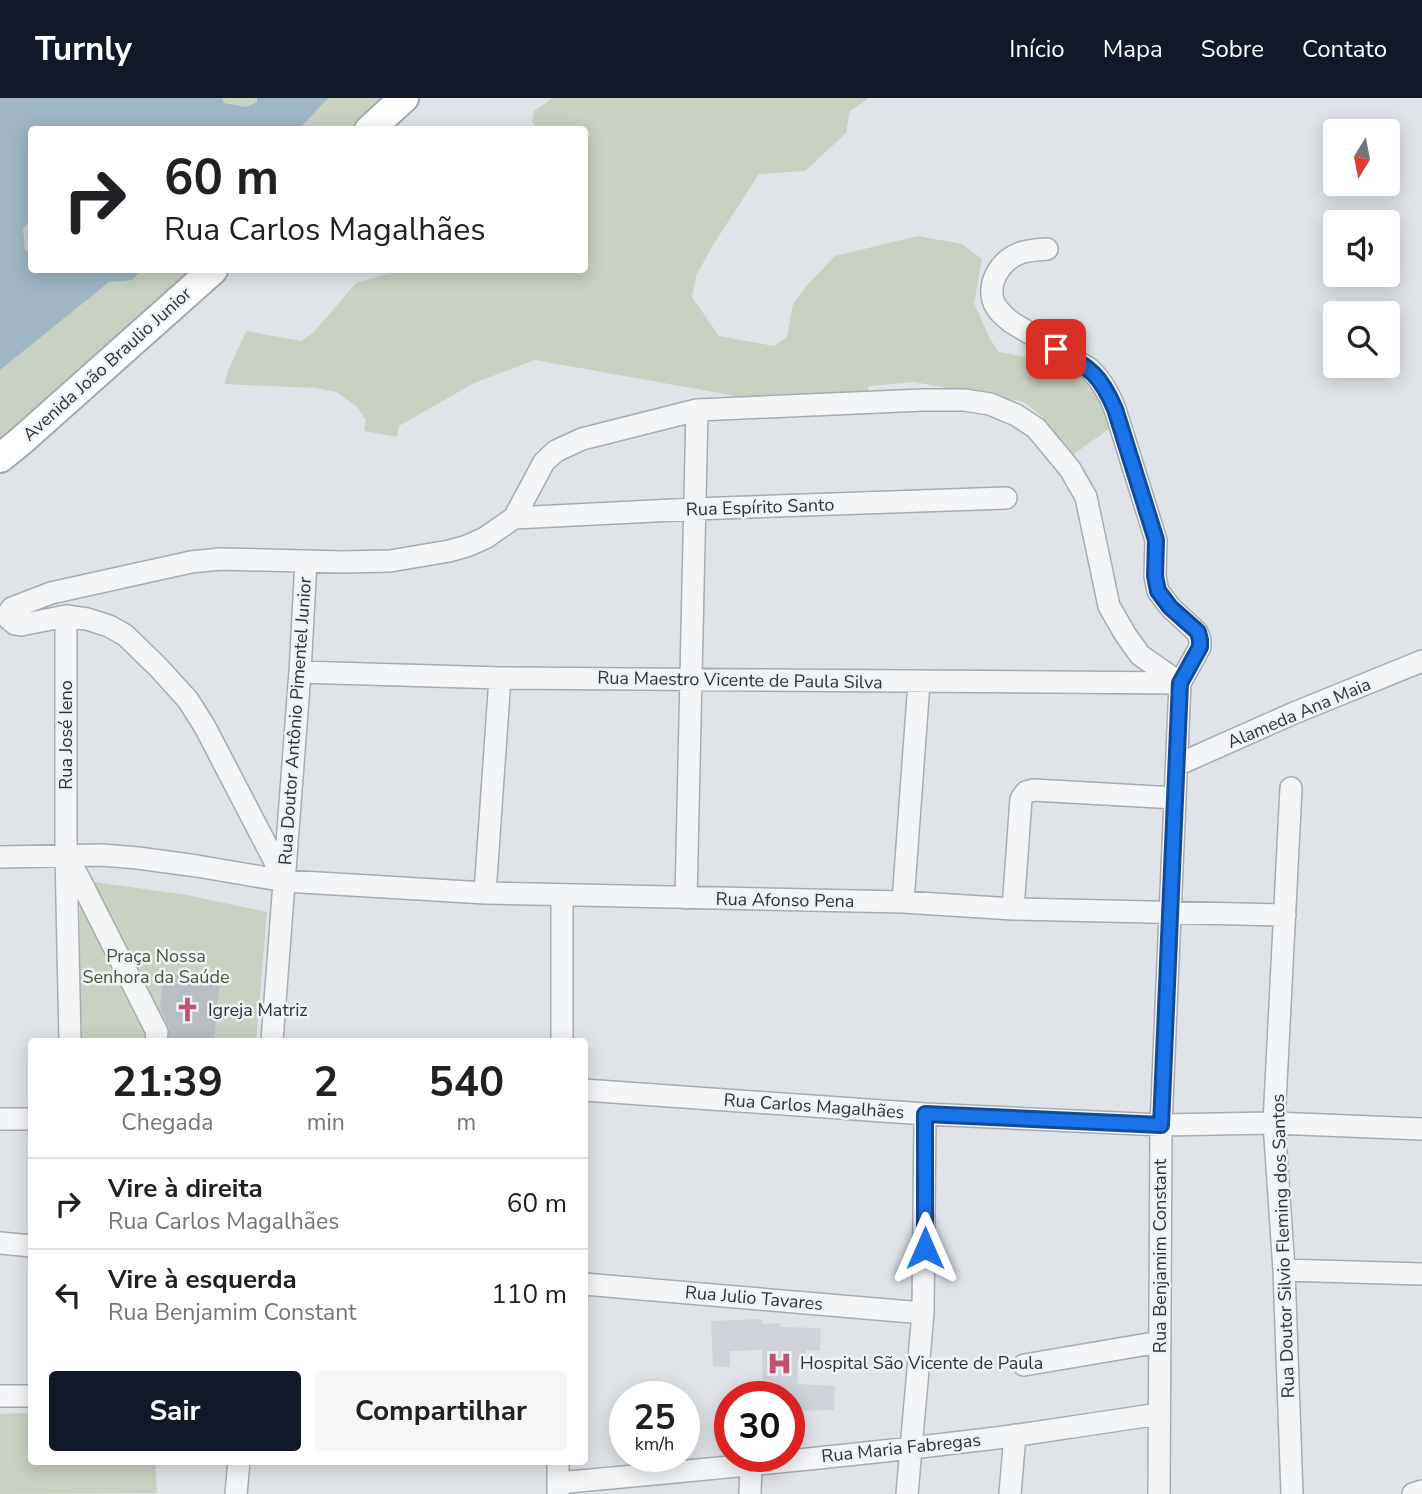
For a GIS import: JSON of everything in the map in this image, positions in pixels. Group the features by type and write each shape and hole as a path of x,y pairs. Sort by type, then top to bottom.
{"main road":[{"path":"373,126 404,98"},
{"name":"Avenida João Braulio Junior","path":"0,458 210,273"}],"street":[{"path":"285,881 205,727 188,701 158,667 125,635 109,626 66,616 21,625 9,619 12,608 51,593 191,562 220,559 390,561 449,551 485,538 514,518 544,463 556,451 582,439 698,410 964,400 990,404 1016,415 1036,428 1053,446 1086,498 1109,606 1140,655 1180,683 1200,647 1200,640 1198,632 1170,607 1158,591 1155,576 1156,540 1108,391 1090,369 1011,322 1000,313 993,301 995,275 1004,262 1019,253 1046,248"},
{"path":"686,898 698,410"},
{"name":"Rua Espírito Santo","path":"514,518 1006,498"},
{"name":"Rua Doutor Antônio Pimentel Junior","path":"272,1038 306,561"},
{"name":"Rua José Ieno","path":"66,616 66,855"},
{"name":"Alameda Ana Maia","path":"1177,765 1294,713 1422,661"},
{"name":"Rua Maestro Vicente de Paula Silva","path":"300,672 500,678 1180,683"},
{"path":"485,893 500,678"},
{"path":"903,902 919,682"},
{"name":"Rua Benjamim Constant","path":"1159,1494 1161,1125 1180,683"},
{"name":"Rua Doutor Silvio Fleming dos Santos","path":"1290,788 1274,1123 1284,1270 1292,1494"},
{"path":"1013,909 1020,799 1026,792 1034,790 1175,797"},
{"path":"66,855 70,1038"},
{"path":"66,855 157,1032 156,1038"},
{"path":"0,856 101,855 138,858 285,881"},
{"name":"Rua Afonso Pena","path":"285,881 485,893 903,902 1013,909 1285,915"},
{"path":"562,895 562,1038"},
{"name":"Rua Carlos Magalhães","path":"588,1090 925,1114 1161,1125 1274,1123 1422,1129"},
{"path":"907,1494 923,1313 925,1114"},
{"path":"0,1119 28,1119"},
{"path":"0,1243 28,1246"},
{"path":"1284,1270 1422,1274"},
{"name":"Rua Julio Tavares","path":"588,1284 923,1313"},
{"path":"1024,1365 1160,1342"},
{"path":"0,1396 28,1396"},
{"name":"Rua Maria Fabregas","path":"805,1459 1015,1435 1160,1414"},
{"path":"1010,1494 1015,1435"},
{"path":"236,1494 239,1465"},
{"path":"558,1465 558,1489"},
{"name":"Rua Maria Fabregas","path":"558,1489 714,1470"},
{"path":"750,1494 751,1472"},
{"path":"1413,1494 1422,1491"}],"shaded area":[{"name":"Hospital São Vicente de Paula","path":"761,1319 763,1324 780,1323 781,1327 821,1328 820,1351 806,1350 806,1358 798,1360 797,1381 763,1381 762,1350 730,1351 730,1367 713,1366 711,1321"},
{"name":"Hospital São Vicente de Paula","path":"805,1384 835,1386 834,1410 805,1411"}],"green space":[{"path":"0,98 404,98 372,126 28,126 28,273 210,273 0,458"},
{"path":"553,98 869,98 850,111 846,133 805,171 759,174 713,245 696,276 692,297 719,336 774,346 787,337 793,304 835,256 918,236 962,244 982,259 974,303 990,339 999,352 1097,370 1115,396 1109,429 1071,456 1042,428 1043,417 1024,402 914,382 869,386 867,396 764,401 535,360 474,383 399,426 397,437 364,431 366,420 357,407 337,392 315,388 225,384 227,373 246,331 301,341 314,332 356,283 391,273 588,273 588,126 535,126 532,122 534,111"},
{"name":"Praça Nossa Senhora da Saúde","path":"80,880 187,895 267,912 256,1038 80,1038"},
{"path":"28,1413 28,1465 155,1465 157,1493 0,1494 0,1414"}],"water":[{"path":"0,98 222,98 224,103 246,107 257,102 257,98 328,98 302,126 28,126 28,222 23,229 25,250 28,252 28,273 139,273 132,280 109,282 0,370"}],"building":[{"name":"Igreja Matriz","path":"163,974 220,978 214,1038 169,1038 169,1027 160,1008"}],"place":[{"name":"Igreja Matriz","path":"188,1010"},
{"name":"Hospital São Vicente de Paula","path":"780,1363"}],"route":[{"path":"925,1248 925,1114 1161,1125 1180,683 1200,647 1200,640 1198,632 1170,607 1158,591 1155,576 1156,540 1108,391 1090,369 1056,349"}]}
